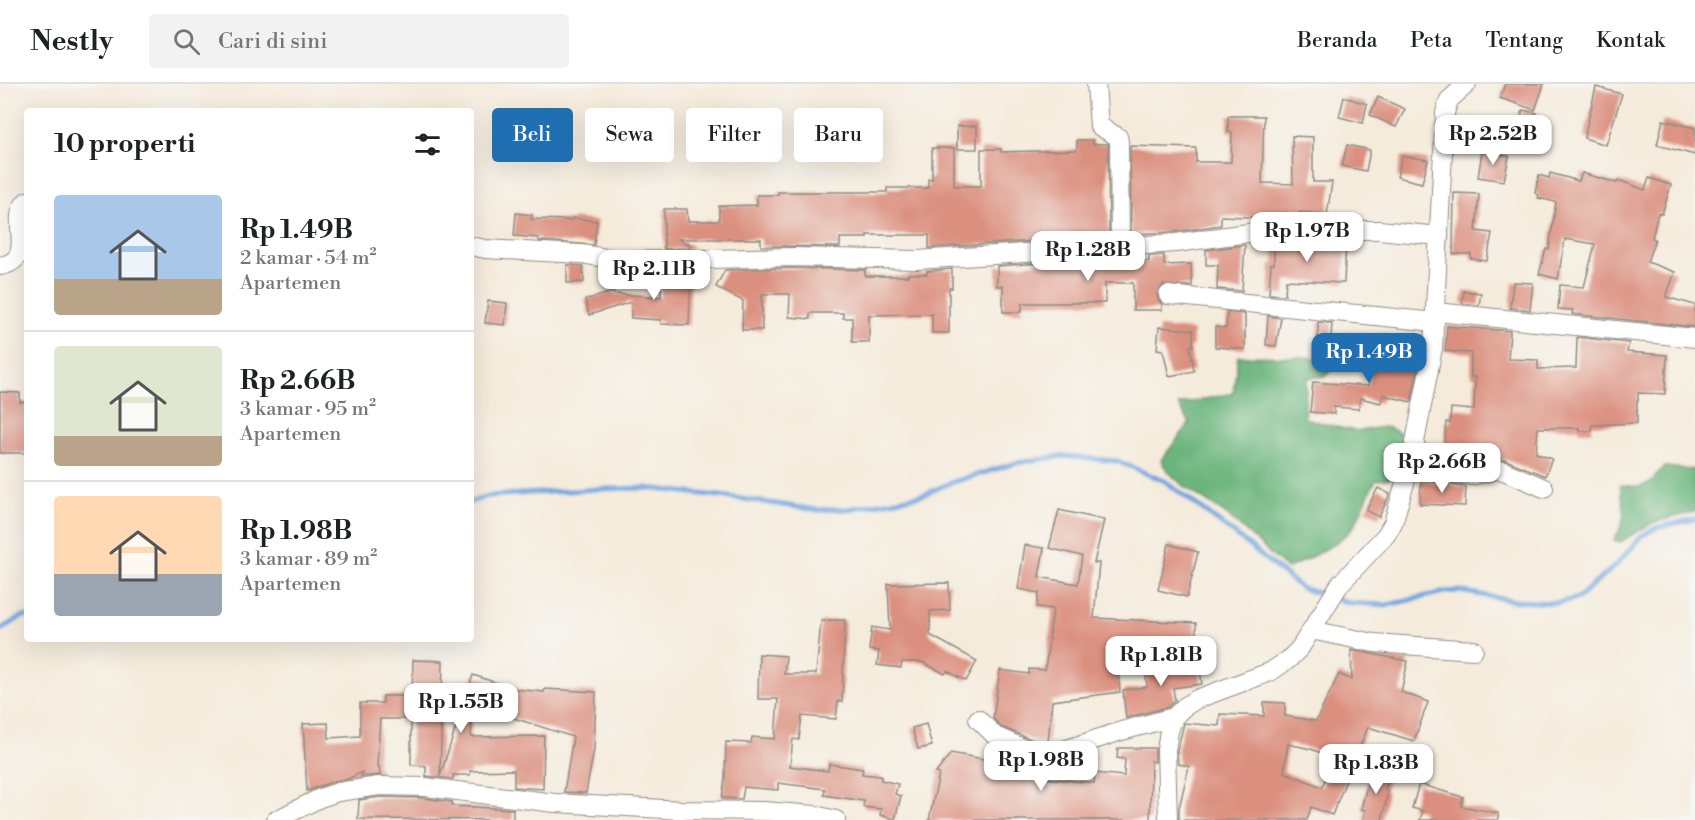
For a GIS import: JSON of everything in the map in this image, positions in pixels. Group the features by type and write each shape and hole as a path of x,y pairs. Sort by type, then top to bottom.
{"street":[{"path":"1096,84 1099,126 1118,137 1119,141 1120,247"},
{"path":"1168,820 1166,750 1168,731 1174,717 1197,699 1270,672 1288,660 1300,648 1340,584 1386,535 1393,523 1409,470 1433,348 1445,113 1449,100 1467,84"},
{"path":"0,266 12,263 20,252 21,214 24,203"},
{"path":"474,247 582,254 626,261 792,257 916,260 1176,243 1270,230 1378,230 1439,236"},
{"path":"1168,295 1695,338"},
{"path":"1409,470 1424,468 1471,476 1497,470 1544,488"},
{"path":"1313,626 1374,643 1474,650"},
{"path":"978,719 995,736 1034,753 1049,755 1118,732 1174,717"},
{"path":"276,820 320,798 338,792 379,786 425,787 555,803 682,810 764,811 815,815 836,820"}],"green space":[{"path":"1238,356 1331,360 1327,376 1307,378 1304,418 1360,431 1389,428 1403,436 1395,470 1389,479 1376,480 1350,531 1324,550 1287,569 1228,516 1181,483 1161,460 1190,423 1178,405 1233,393"},
{"path":"1665,467 1695,470 1695,512 1654,522 1620,542 1614,540 1624,514 1620,485 1639,487 1652,482"}],"building":[{"path":"1505,84 1544,84 1535,110 1500,98"},
{"path":"1596,87 1622,94 1606,145 1584,138"},
{"path":"1344,97 1367,104 1363,123 1339,117"},
{"path":"1378,97 1405,109 1396,127 1370,115"},
{"path":"1523,110 1537,113 1526,146 1513,142"},
{"path":"1228,116 1264,116 1262,183 1293,184 1292,136 1313,137 1313,182 1332,182 1327,215 1300,212 1300,219 1221,216 1221,225 1175,232 1131,234 1130,146 1196,148 1196,162 1231,162 1232,132 1228,132"},
{"path":"1663,120 1695,128 1695,155 1657,145"},
{"path":"957,126 977,126 977,149 957,149"},
{"path":"1077,140 1093,140 1093,144 1108,144 1109,236 929,248 929,235 867,235 867,238 840,238 840,247 761,246 761,239 678,239 692,248 664,249 664,209 687,209 688,221 719,221 719,206 757,205 757,195 778,195 778,192 887,192 887,188 928,188 928,179 932,179 932,148 954,148 954,186 981,186 981,149 1001,149 1001,152 1077,150"},
{"path":"1347,145 1370,150 1366,171 1342,166"},
{"path":"1482,152 1509,156 1504,181 1478,177"},
{"path":"1402,156 1428,160 1422,183 1397,177"},
{"path":"1550,173 1579,181 1582,173 1617,183 1618,180 1645,190 1649,178 1671,185 1662,214 1658,213 1652,238 1655,239 1647,262 1675,272 1666,297 1695,305 1695,327 1572,314 1573,310 1558,309 1560,285 1584,287 1595,244 1565,239 1558,279 1539,274 1546,249 1549,249 1556,202 1538,198 1539,195 1535,193 1539,175 1549,178"},
{"path":"1454,193 1479,194 1476,231 1492,233 1487,261 1471,259 1471,254 1453,254"},
{"path":"516,213 532,215 531,219 572,220 572,218 597,221 594,245 539,241 539,238 514,236"},
{"path":"1274,241 1346,241 1344,283 1286,280 1285,295 1269,294 1271,264 1274,264"},
{"path":"1245,245 1242,291 1217,289 1218,265 1206,265 1206,250"},
{"path":"1164,255 1164,265 1191,264 1192,286 1163,285 1157,294 1162,310 1133,310 1133,283 1105,283 1105,303 1022,303 1022,312 1003,312 1003,286 997,286 997,266 1115,258 1115,261 1149,261 1149,256"},
{"path":"567,265 583,266 584,282 567,283"},
{"path":"792,268 865,270 865,276 908,276 908,274 927,274 927,271 952,269 952,288 949,288 949,333 932,333 932,314 869,315 869,342 852,342 852,318 843,318 843,313 810,313 810,319 789,317 790,294 762,294 762,330 742,330 743,301 716,287 725,270"},
{"path":"661,271 691,271 689,325 661,324 661,320 631,318 631,302 589,315 585,300 613,292 614,294 661,297"},
{"path":"1513,282 1533,283 1530,310 1510,308"},
{"path":"1464,291 1481,293 1479,305 1462,303"},
{"path":"488,301 507,303 505,325 485,323"},
{"path":"1227,312 1245,314 1245,349 1215,347 1215,327 1226,328"},
{"path":"1268,316 1281,318 1276,346 1266,345"},
{"path":"1318,322 1332,323 1331,339 1318,339"},
{"path":"1447,326 1510,331 1508,359 1538,360 1538,369 1576,368 1577,337 1629,343 1627,352 1667,355 1665,394 1638,393 1637,423 1592,425 1592,431 1579,431 1579,428 1538,428 1536,453 1552,459 1545,476 1506,460 1482,459 1482,462 1472,461 1471,465 1424,457 1426,445 1444,447 1446,422 1450,423 1451,408 1474,410 1475,377 1471,377 1471,353 1445,351"},
{"path":"1159,327 1193,330 1193,346 1190,346 1194,371 1169,376 1163,350 1157,349"},
{"path":"1369,342 1385,344 1383,354 1419,363 1411,402 1383,395 1381,403 1360,398 1359,409 1334,407 1334,414 1310,412 1313,382 1368,386 1375,359 1366,357"},
{"path":"0,392 20,393 20,402 24,402 24,453 0,453"},
{"path":"1421,480 1466,487 1465,506 1420,504"},
{"path":"1378,488 1390,494 1379,517 1366,510"},
{"path":"1059,510 1104,520 1094,563 1099,563 1094,618 1196,623 1196,644 1115,640 1120,692 1052,701 1048,742 1035,741 1001,727 993,718 1000,670 1029,674 1029,669 1045,670 1053,609 1037,607 1039,593 1018,589 1025,545 1044,548 1039,577 1078,584 1082,556 1049,548"},
{"path":"1169,544 1198,552 1187,597 1158,590"},
{"path":"949,583 950,610 930,611 930,635 977,661 966,681 947,671 945,674 922,662 902,662 901,668 877,665 879,651 869,650 872,627 890,630 888,584"},
{"path":"845,620 842,702 838,701 836,719 802,716 799,740 793,739 790,766 828,771 829,764 863,769 862,774 881,776 881,780 898,784 895,794 901,796 895,819 880,815 881,809 863,807 864,801 824,795 825,789 778,783 778,790 744,787 742,799 722,798 726,742 751,743 752,737 775,739 778,699 758,699 759,654 786,656 784,674 816,674 821,621"},
{"path":"1351,650 1408,661 1401,692 1428,702 1414,741 1368,727 1332,815 1311,807 1307,820 1179,820 1179,808 1189,766 1178,764 1177,751 1184,723 1219,726 1220,714 1264,716 1264,702 1285,703 1285,716 1316,721 1339,674 1352,680","holes":["1288,744 1311,749 1334,758 1322,787 1284,772"]},
{"path":"413,660 443,661 440,776 473,675 515,689 544,692 545,689 596,692 594,749 586,793 564,792 573,737 473,705 471,737 544,736 543,789 514,787 514,770 470,771 470,775 453,775 453,779 426,776 426,766 411,765 411,719 380,719 377,766 379,766 380,775 361,777 362,772 348,779 334,781 307,791 303,724 328,723 329,738 360,736 360,703 383,703 383,696 412,696"},
{"path":"1199,662 1202,684 1173,688 1175,700 1168,707 1126,718 1123,690 1147,687 1145,666"},
{"path":"926,724 932,746 918,749 912,728"},
{"path":"1118,748 1155,748 1155,762 1151,761 1150,820 929,820 939,774 936,773 951,753 1047,771 1045,778 1094,783 1095,773 1124,776 1125,759 1117,758"},
{"path":"1372,766 1390,771 1382,820 1363,820 1365,810 1361,809"},
{"path":"1419,784 1463,797 1461,806 1498,813 1498,820 1420,820 1423,811 1412,808"},
{"path":"380,797 424,798 452,802 452,806 513,809 513,820 358,819 359,800"}],"waterway":[{"path":"474,501 488,496 647,488 816,510 848,509 923,495 950,483 1016,463 1063,456 1117,461 1165,481 1301,588 1350,603 1388,605 1444,592 1459,591 1516,601 1556,603 1578,598 1615,566 1643,535 1656,528 1695,519"},
{"path":"0,630 24,616"}]}
